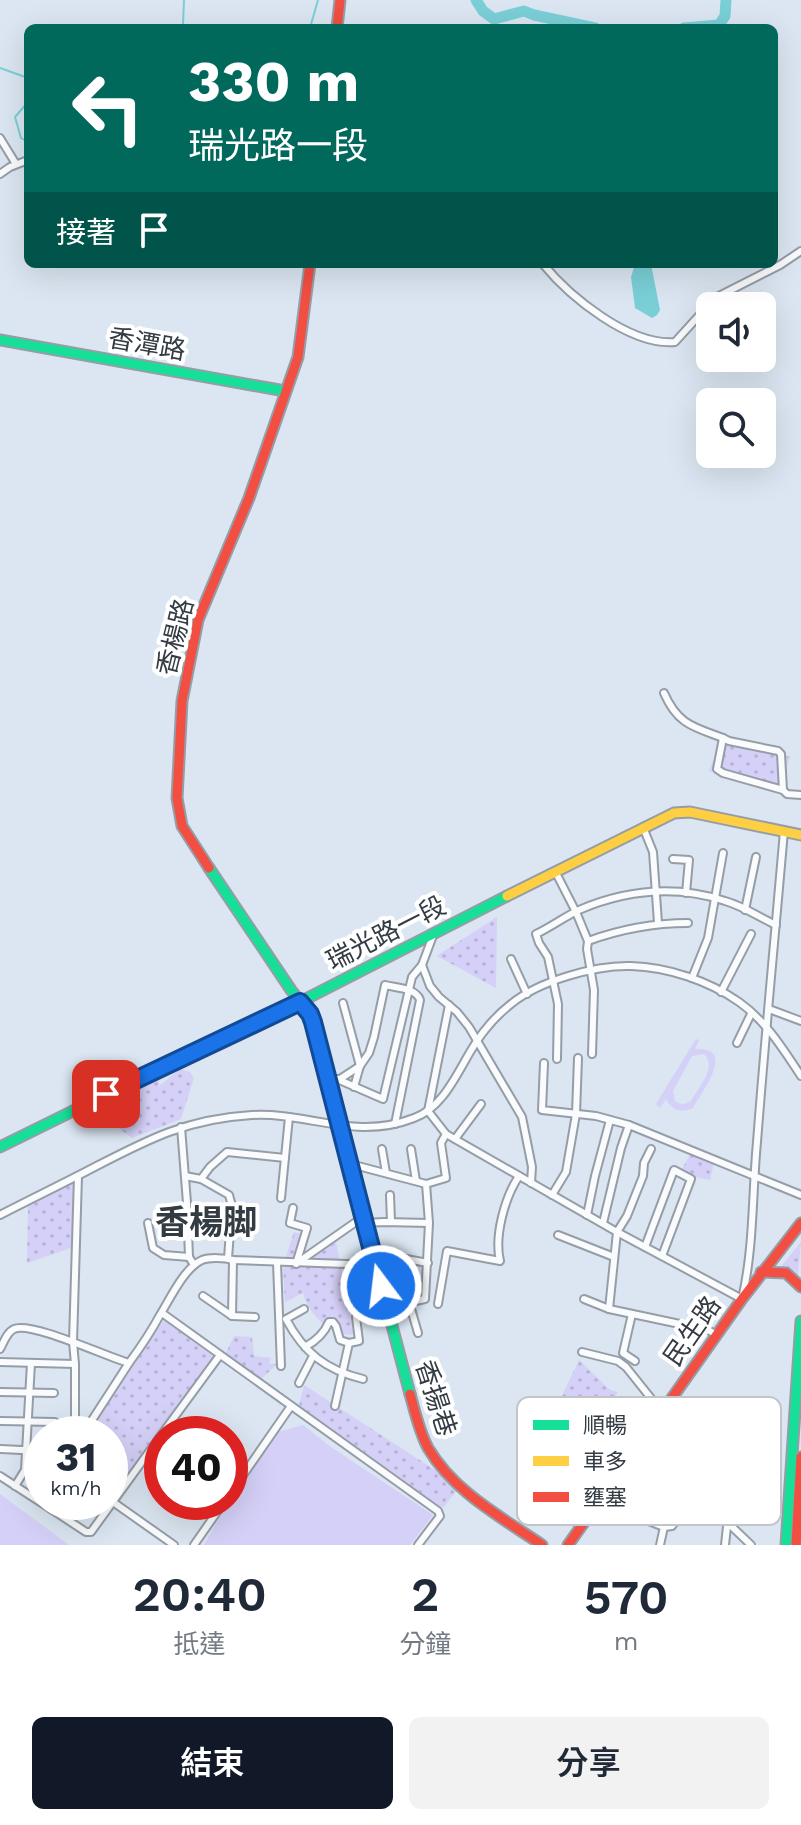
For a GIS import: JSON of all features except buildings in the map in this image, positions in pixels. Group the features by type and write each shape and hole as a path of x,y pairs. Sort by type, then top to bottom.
{"street":[{"path":"337,24 340,0"},
{"path":"0,138 16,164"},
{"path":"0,174 24,161"},
{"path":"778,266 801,251"},
{"name":"香楊路","path":"300,1002 182,826 177,798 182,701 198,620 249,498 298,357 309,268"},
{"path":"546,268 557,282 587,307 638,336 661,343 675,342 715,298 774,268"},
{"name":"香潭路","path":"0,340 285,391"},
{"path":"664,693 671,709 699,730 729,741 778,751 781,754 785,792"},
{"path":"723,738 717,769 801,795"},
{"name":"瑞光路一段","path":"0,1147 300,1002 643,827 682,811 801,835"},
{"path":"643,827 653,852 658,923"},
{"path":"449,1005 428,1111 446,1134 742,1299 749,1271 753,1230 754,1177 784,831"},
{"path":"692,978 708,938 723,853"},
{"path":"745,910 756,857"},
{"path":"673,859 689,860 686,893"},
{"path":"555,871 588,941 594,990 592,1054"},
{"path":"557,1059 558,1004 548,957 536,934 576,912 620,896 656,890 726,901 776,925"},
{"path":"588,941 608,933 658,923 688,923"},
{"path":"332,1080 383,1099 408,990 412,977 431,946 434,933"},
{"path":"721,992 751,934"},
{"path":"511,959 527,994"},
{"path":"422,965 430,986 457,1012 478,1041 522,1117 532,1167 531,1183"},
{"path":"0,1215 160,1134 204,1120 261,1115 361,1127 395,1124 415,1118 428,1111 451,1085 484,1030 511,1003 552,981 591,970 632,966 692,978 721,992 741,1003 767,1027 801,1076"},
{"path":"354,1087 374,1037 385,985 416,992 420,1000 395,1124"},
{"name":"香揚巷","path":"300,1002 310,1014 332,1080 349,1166 426,1446 441,1468 462,1488 542,1545"},
{"path":"343,1003 360,1066"},
{"path":"769,1009 801,1021"},
{"path":"737,1043 751,1014"},
{"path":"552,1195 566,1172 576,1114 578,1058"},
{"path":"544,1063 542,1110 629,1125 801,1195"},
{"path":"332,1080 360,1066"},
{"path":"455,1139 481,1104"},
{"path":"281,1198 289,1117"},
{"path":"587,1215 610,1120"},
{"path":"603,1223 629,1125"},
{"path":"181,1127 189,1257 194,1265"},
{"path":"349,1166 426,1184 446,1178 441,1143 446,1134"},
{"path":"382,1149 386,1173"},
{"path":"411,1149 416,1181"},
{"path":"609,1309 617,1232 627,1216 651,1149"},
{"path":"201,1179 227,1152 285,1158"},
{"path":"645,1247 674,1170 691,1179 662,1256"},
{"path":"75,1416 73,1342 78,1176"},
{"path":"185,1176 201,1179 229,1195 232,1206 232,1316"},
{"path":"438,1304 447,1251 500,1261 498,1252 505,1205 519,1176"},
{"path":"305,1347 326,1330 329,1322 336,1326 340,1340 349,1343 359,1341 356,1317 425,1299 429,1223 426,1184"},
{"path":"390,1195 391,1222"},
{"path":"293,1208 290,1223 307,1228 296,1264"},
{"path":"296,1264 364,1220 429,1223"},
{"path":"148,1223 153,1248 164,1255 189,1257"},
{"name":"民生路","path":"673,1397 761,1272 801,1223"},
{"path":"558,1235 614,1257"},
{"path":"95,1416 162,1313 172,1292 194,1265 204,1259 375,1265"},
{"path":"406,1259 428,1263"},
{"path":"277,1263 281,1366"},
{"path":"761,1272 786,1273 801,1287"},
{"path":"203,1296 232,1316 255,1317"},
{"path":"584,1299 609,1309 708,1330 717,1335"},
{"name":"香揚巷","path":"409,1302 418,1333"},
{"path":"304,1309 286,1319 305,1347 331,1369 363,1379"},
{"path":"162,1313 438,1511 440,1516 418,1545"},
{"path":"632,1314 623,1353 635,1361"},
{"path":"786,1545 801,1321"},
{"path":"0,1349 4,1333 19,1327 73,1342 129,1363"},
{"path":"335,1406 349,1343"},
{"path":"582,1352 618,1361 650,1397"},
{"path":"175,1416 220,1355"},
{"path":"299,1383 313,1356"},
{"path":"0,1362 75,1364"},
{"path":"28,1416 31,1363"},
{"path":"0,1392 54,1393"},
{"path":"248,1468 291,1406"},
{"path":"0,1421 24,1422"},
{"path":"1,1449 24,1451"},
{"path":"796,1545 801,1457"},
{"path":"128,1481 144,1459"},
{"path":"15,1486 24,1472"},
{"path":"0,1476 24,1492"},
{"path":"128,1513 174,1545"},
{"path":"68,1520 86,1532 91,1532 100,1520"},
{"path":"194,1545 211,1520"},
{"name":"民生路","path":"568,1545 582,1525"},
{"path":"659,1525 673,1525"},
{"path":"725,1545 727,1525"},
{"path":"730,1525 751,1545"},
{"path":"660,1545 664,1527"}],"shaded area":[{"path":"723,736 790,757 778,792 709,771"},
{"path":"497,917 496,988 437,956 438,955"},
{"path":"696,1039 699,1040 695,1049 707,1050 714,1055 715,1062 714,1071 693,1108 677,1110 666,1099 660,1108 656,1104","holes":["704,1054 708,1059 708,1071 691,1101 683,1104 675,1101 673,1091 692,1056"]},
{"path":"180,1069 190,1072 194,1078 181,1119 132,1138 95,1111 159,1079 159,1086"},
{"path":"691,1153 714,1163 710,1180 678,1169 682,1169"},
{"path":"74,1183 71,1248 27,1263 28,1206"},
{"path":"294,1232 308,1236 300,1266 336,1242 354,1334 337,1333 322,1323 310,1309 303,1293 285,1302 283,1266"},
{"path":"801,1242 798,1276 790,1271 778,1270"},
{"path":"164,1320 214,1357 171,1416 144,1416 144,1454 128,1476 128,1416 100,1416"},
{"path":"234,1336 252,1337 254,1356 271,1358 269,1364 277,1364 260,1380 225,1355"},
{"path":"579,1360 610,1390 618,1392 615,1397 561,1397"},
{"path":"304,1385 435,1470 457,1490 444,1507 299,1405"},
{"path":"303,1425 433,1515 410,1545 204,1545 218,1520 248,1520 248,1476 278,1432"},
{"path":"0,1494 24,1512 24,1520 35,1520 69,1545 0,1545"}],"water":[{"path":"634,268 652,268 660,310 652,318 635,308 631,277"}],"waterway":[{"path":"183,24 184,0"},
{"path":"311,24 318,0"},
{"path":"476,0 483,11 494,19 524,11 576,24"},
{"path":"720,24 725,16 726,0"},
{"path":"0,68 24,77"},
{"path":"24,107 15,117 24,140"}],"traffic: fast":[{"path":"0,340 285,391"},
{"path":"209,868 310,1014 410,1394"},
{"path":"0,1147 300,1002 507,896"},
{"path":"786,1545 801,1321"}],"traffic: slow":[{"path":"507,896 674,813 690,812 801,835"}],"traffic: jam":[{"path":"337,24 340,0"},
{"path":"209,868 182,826 177,798 182,701 198,620 249,498 298,357 309,268"},
{"path":"673,1397 801,1223"},
{"path":"761,1272 786,1273 801,1287"},
{"path":"410,1394 428,1448 451,1478 479,1502 542,1545"},
{"path":"796,1545 801,1457"},
{"path":"568,1545 582,1525"}],"district":[{"name":"香楊脚","path":"206,1222"}],"route":[{"path":"106,1094 300,1002 313,1022 381,1286"}]}
